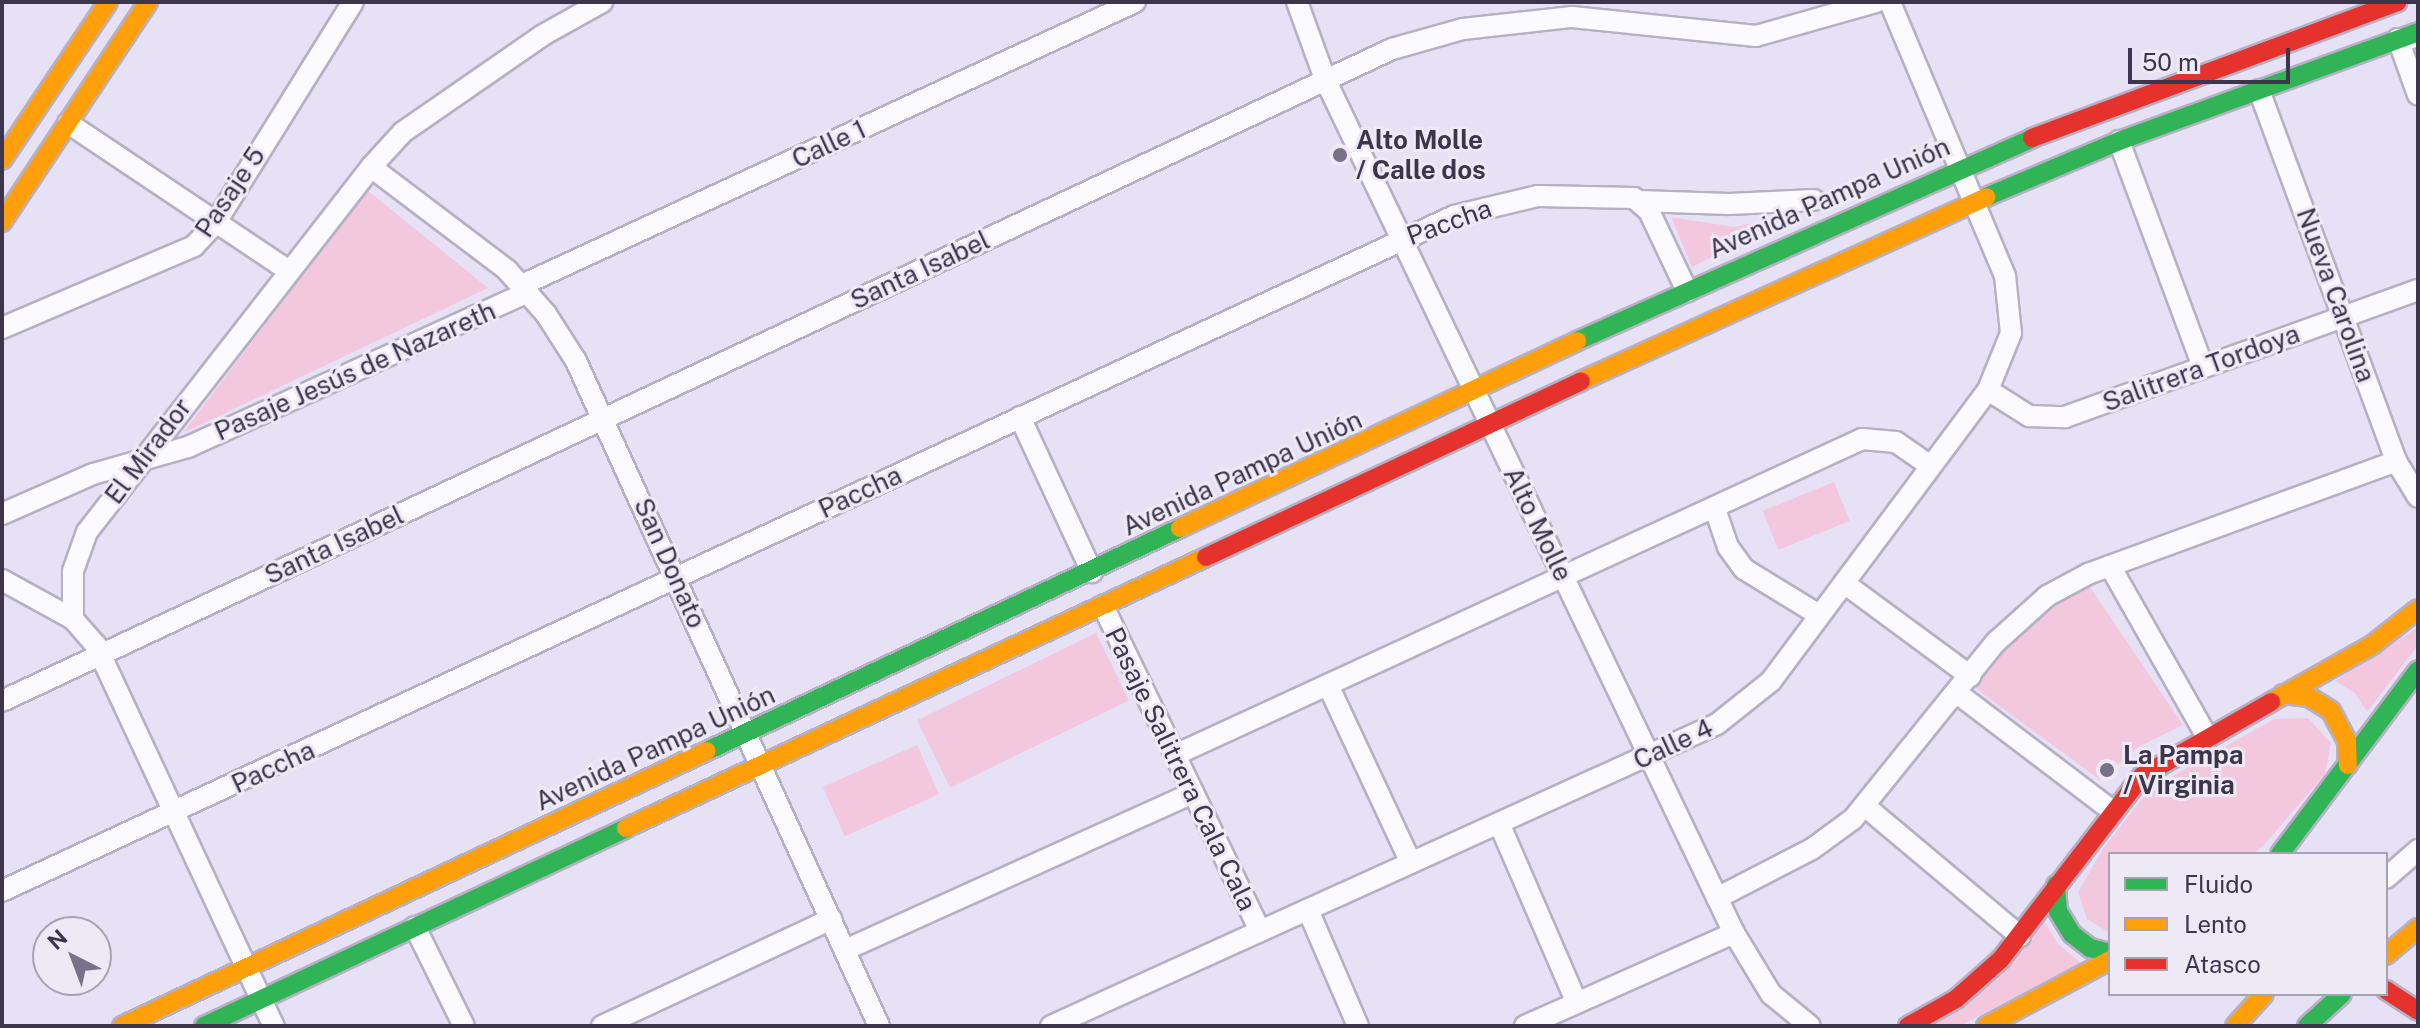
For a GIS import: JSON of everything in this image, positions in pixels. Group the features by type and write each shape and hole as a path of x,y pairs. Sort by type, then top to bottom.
{"main road":[{"path":"2,160 108,2"},
{"path":"2,222 148,2"},
{"name":"Avenida Pampa Unión","path":"122,1026 1687,291 1958,168 2398,2"},
{"path":"204,1026 1972,201 2119,141 2408,39 2418,32"},
{"path":"1908,1026 1979,980 2020,936 2111,810 2142,776 2372,645 2418,609"},
{"path":"2282,852 2348,765 2410,697 2418,670"},
{"path":"2283,694 2309,697 2331,711 2347,741 2348,765"},
{"path":"2056,885 2058,911 2072,934 2108,952"},
{"path":"2388,953 2418,928"},
{"path":"1986,1026 2108,961"},
{"path":"2388,991 2418,1011"},
{"path":"2235,1026 2262,996"},
{"path":"2312,1021 2315,996"},
{"path":"2312,1021 2340,996"}],"street":[{"name":"Pasaje 5","path":"2,328 194,246 216,222 353,2"},
{"name":"El Mirador","path":"73,619 73,571 81,544 137,464 371,167 403,132 543,35 602,2"},
{"name":"Calle 1","path":"525,289 1135,2"},
{"name":"Alto Molle","path":"1297,2 1325,79 1734,933 1771,994 1810,1026"},
{"name":"Santa Isabel","path":"2,701 1392,49 1499,22 1608,18 1756,36 1876,2"},
{"path":"1890,2 1972,201"},
{"path":"2408,39 2418,95"},
{"name":"Nueva Carolina","path":"2259,90 2396,461 2418,497"},
{"path":"68,123 289,271"},
{"path":"2119,141 2203,367"},
{"name":"San Donato","path":"371,167 525,289 576,361 879,1026"},
{"name":"Paccha","path":"2,891 175,813 1401,238 1509,201 1568,194 1639,201 1729,204 1814,200"},
{"path":"1639,201 1687,291"},
{"name":"Calle 4","path":"1051,1026 1649,755 1747,705 1771,681 1929,465 1988,390 2008,348 2012,313 2005,276 1972,201"},
{"name":"Pasaje Jesús de Nazareth","path":"2,514 75,480 188,447 525,289"},
{"name":"Salitrera Tordoya","path":"1988,390 2021,413 2052,419 2418,290"},
{"path":"1020,417 1092,572"},
{"path":"1175,755 1862,439 1896,442 1929,465"},
{"path":"1717,898 1812,849 1866,807 1970,676 2028,610 2067,585 2110,566 2396,461"},
{"path":"1715,509 1728,547 1744,569 1819,615"},
{"path":"2110,566 2207,737"},
{"path":"2,580 73,619 101,654 274,1026"},
{"path":"1844,583 1970,676"},
{"name":"Pasaje Salitrera Cala Cala","path":"1103,606 1260,931"},
{"path":"1328,685 1411,863"},
{"path":"1957,693 2111,810"},
{"path":"845,950 1193,793"},
{"path":"1866,807 2020,936"},
{"path":"1499,823 1577,1003"},
{"path":"2388,876 2418,850"},
{"path":"1308,910 1358,1026"},
{"path":"602,1026 831,919"},
{"path":"415,927 464,1026"},
{"path":"1525,1026 1734,933"}],"shaded area":[{"path":"367,190 488,288 183,433"},
{"path":"1793,215 1692,267 1671,217 1734,227"},
{"path":"1834,482 1850,521 1778,550 1763,511"},
{"path":"2088,584 2183,725 2138,747 2100,780 1975,688 1998,648 2029,616"},
{"path":"2418,627 2418,645 2367,712 2355,693 2335,681"},
{"path":"1096,633 1129,700 950,788 917,720"},
{"path":"2308,718 2331,743 2325,774 2263,846 2255,852 2108,852 2108,932 2087,919 2078,892 2104,847 2150,789 2274,719"},
{"path":"917,745 939,794 845,836 823,787"},
{"path":"2044,921 2058,944 2081,963 1959,1026 1929,1026"}],"traffic: fast":[{"path":"1986,197 2119,141 2418,32"},
{"path":"1577,341 2032,138"},
{"path":"707,751 1180,528"},
{"path":"2282,852 2418,670"},
{"path":"204,1026 626,828"},
{"path":"2056,885 2058,911 2072,934 2090,948 2108,952"},
{"path":"2307,1026 2340,996"}],"traffic: slow":[{"path":"2,160 108,2"},
{"path":"2,222 148,2"},
{"path":"1581,381 1986,197"},
{"path":"1180,528 1577,341"},
{"path":"626,828 1206,557"},
{"path":"2271,702 2372,645 2418,609"},
{"path":"2283,694 2309,697 2331,711 2347,741 2348,765"},
{"path":"122,1026 707,751"},
{"path":"2388,953 2418,928"},
{"path":"1986,1026 2108,961"},
{"path":"2235,1026 2262,996"}],"traffic: jam":[{"path":"2032,138 2398,2"},
{"path":"1206,557 1581,381"},
{"path":"1908,1026 1956,999 2001,959 2142,776 2271,702"},
{"path":"2388,991 2418,1011"}],"place":[{"name":"Alto Molle / Calle dos","path":"1340,155"},
{"name":"La Pampa / Virginia","path":"2107,770"}]}
